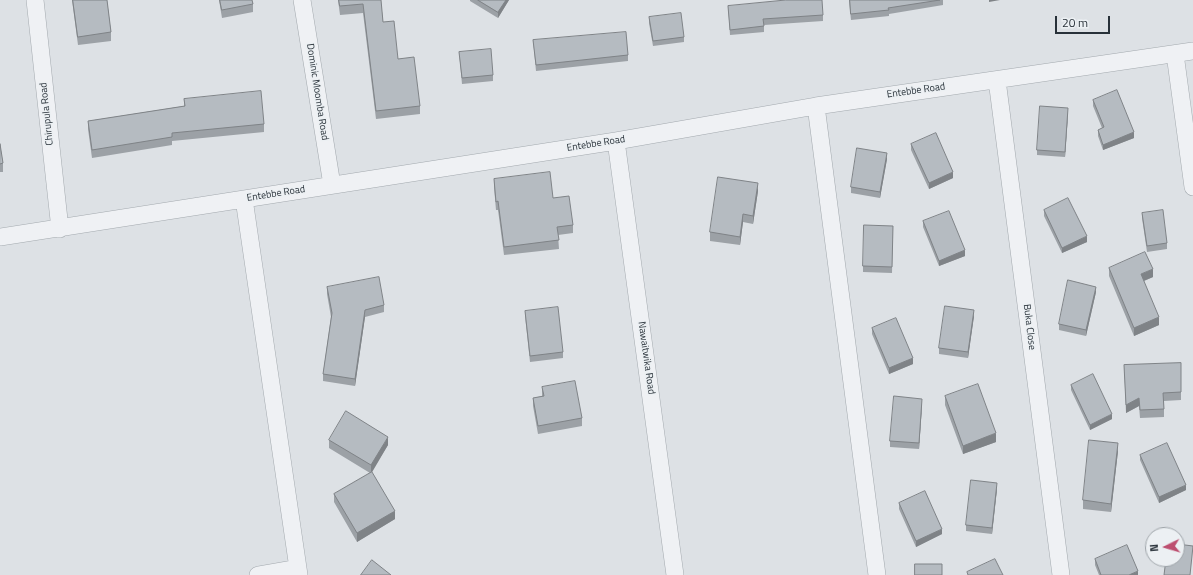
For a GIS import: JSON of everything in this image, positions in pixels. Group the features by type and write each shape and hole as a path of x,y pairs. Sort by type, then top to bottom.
{"street":[{"name":"Chirupula Road","path":"35,0 60,228"},
{"name":"Dominic Moomba Road","path":"302,0 332,185"},
{"name":"Entebbe Road","path":"0,237 616,141 816,106 1193,51"},
{"path":"1175,54 1193,187"},
{"name":"Buka Close","path":"997,80 1061,575"},
{"path":"816,106 877,575"},
{"name":"Nawaitwika Road","path":"616,141 675,575"},
{"path":"244,199 299,572 258,575"}],"building":[{"path":"73,0 107,0 111,32 78,37"},
{"path":"220,0 252,0 253,4 222,10"},
{"path":"339,0 381,0 383,22 394,21 398,59 414,57 420,106 376,111 363,4 340,6"},
{"path":"478,0 506,0 498,12"},
{"path":"786,0 822,0 823,15 763,19 764,26 730,30 728,6"},
{"path":"850,0 940,0 888,8 889,10 851,14"},
{"path":"681,13 684,37 653,41 649,17"},
{"path":"626,32 628,55 536,65 533,40"},
{"path":"491,49 493,75 462,78 459,52"},
{"path":"1117,90 1134,132 1103,145 1098,130 1104,127 1093,100"},
{"path":"261,91 264,124 172,133 172,137 92,150 88,121 185,106 184,99"},
{"path":"1040,106 1068,108 1065,152 1037,150"},
{"path":"936,133 953,172 929,183 911,144"},
{"path":"0,144 3,163 0,164"},
{"path":"857,148 887,153 880,192 851,187"},
{"path":"550,172 553,198 569,196 573,225 557,227 559,240 504,247 498,201 496,202 494,179"},
{"path":"718,177 758,183 753,216 743,214 740,237 710,232"},
{"path":"1068,198 1087,236 1062,248 1044,210"},
{"path":"1163,210 1167,243 1147,246 1142,213"},
{"path":"949,211 965,250 939,261 923,221"},
{"path":"864,225 893,226 892,267 863,266"},
{"path":"1145,252 1153,269 1141,274 1159,317 1134,328 1109,268"},
{"path":"379,277 384,305 365,310 355,379 323,374 332,313 327,287"},
{"path":"1068,280 1096,287 1086,330 1059,324"},
{"path":"945,306 974,310 968,352 939,348"},
{"path":"558,307 563,352 530,356 525,311"},
{"path":"896,318 913,358 889,368 872,328"},
{"path":"1181,363 1181,392 1163,393 1164,409 1140,410 1139,398 1126,405 1124,365"},
{"path":"1093,374 1112,414 1090,425 1071,385"},
{"path":"575,381 582,418 538,426 533,398 544,396 542,387"},
{"path":"978,384 996,433 963,446 945,396"},
{"path":"894,396 922,399 919,443 890,441"},
{"path":"346,411 388,437 371,465 329,440"},
{"path":"1089,440 1118,443 1111,504 1083,500"},
{"path":"1167,443 1186,485 1159,497 1140,455"},
{"path":"372,472 395,511 357,533 334,494"},
{"path":"971,480 997,483 992,528 966,525"},
{"path":"925,491 942,529 916,541 899,503"},
{"path":"1127,545 1138,571 1129,575 1101,575 1095,559"},
{"path":"1185,545 1193,546 1190,575 1164,575 1165,567 1185,567"},
{"path":"995,559 1003,575 968,575 967,572"},
{"path":"372,560 391,575 361,575"},
{"path":"915,564 942,564 942,575 915,575"}]}
